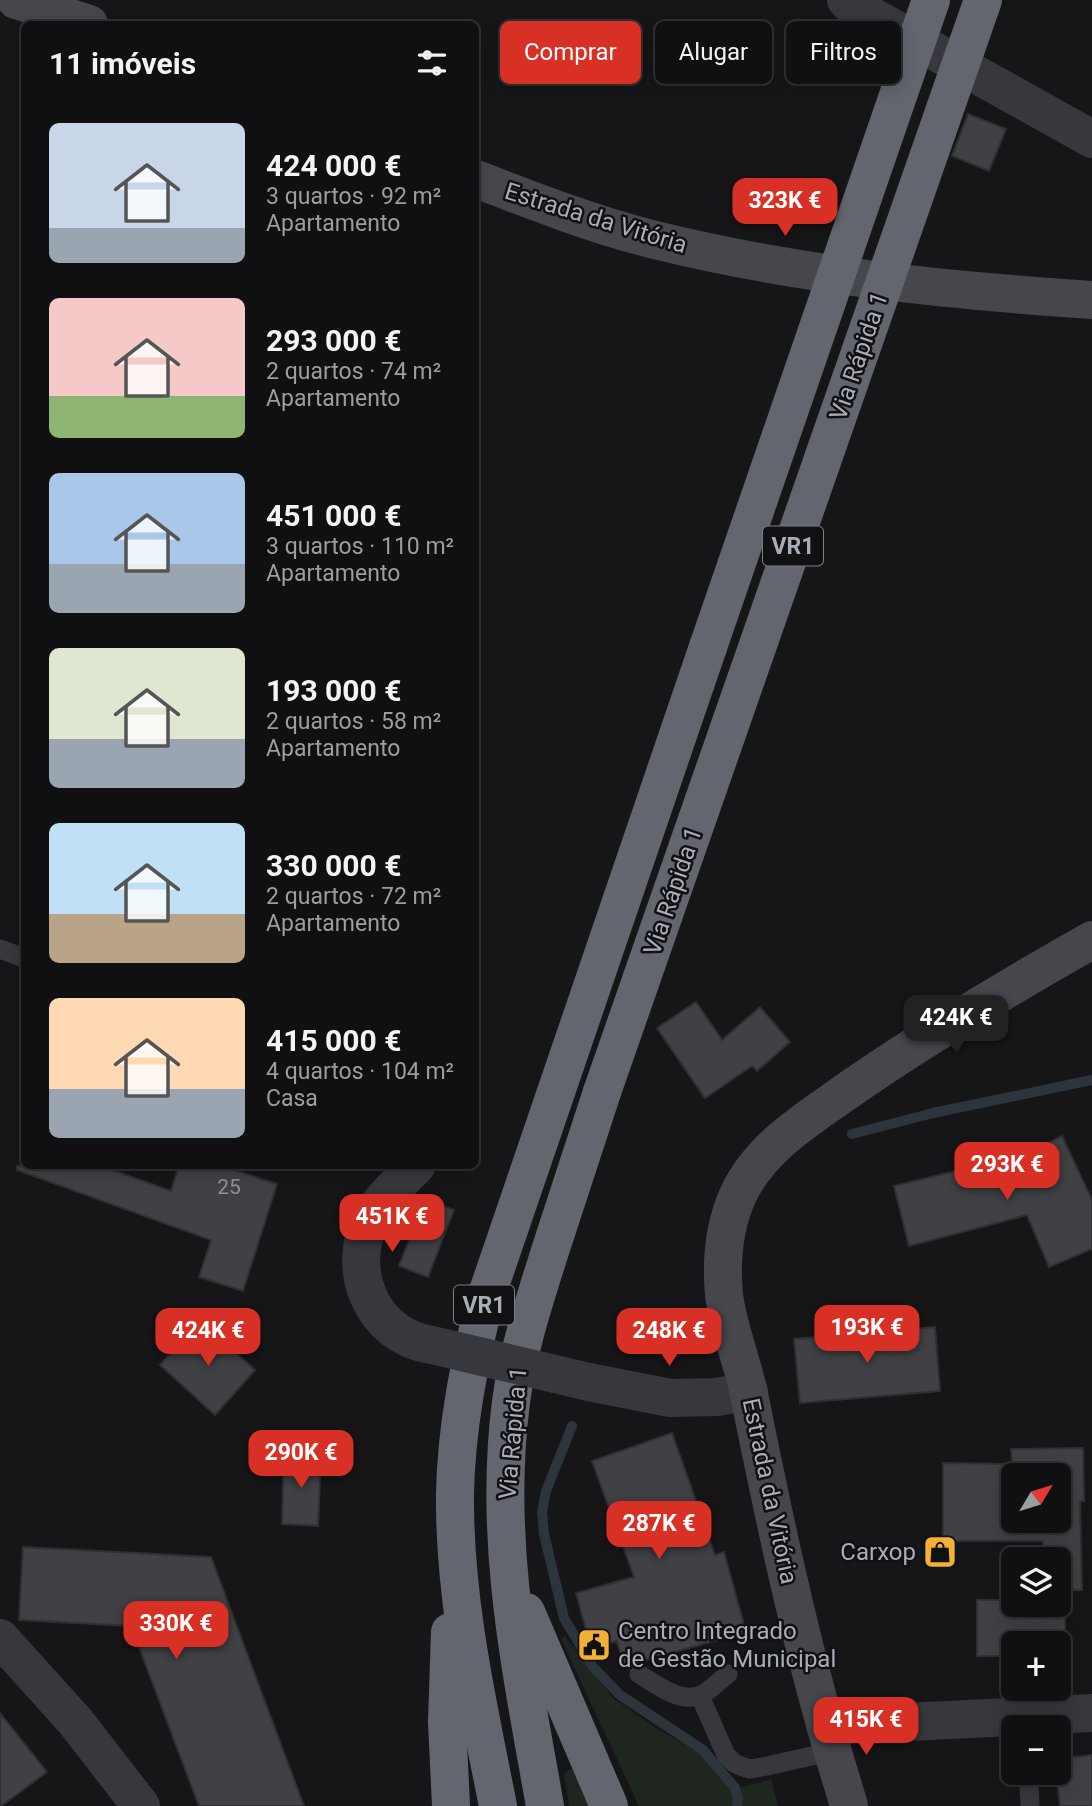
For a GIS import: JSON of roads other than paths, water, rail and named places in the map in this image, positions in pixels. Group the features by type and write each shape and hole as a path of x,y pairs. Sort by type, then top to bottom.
{"highway":[{"name":"Via Rápida 1","path":"498,1806 473,1677 456,1543 455,1493 459,1443 473,1347 485,1300 931,0"},
{"name":"Via Rápida 1","path":"545,1806 512,1609 506,1541 506,1451 511,1400 521,1350 534,1301 602,1093 983,0"},
{"path":"506,1541 526,1614 609,1806"},
{"path":"451,1806 447,1679 456,1543"}],"main road":[{"path":"16,0 80,21"},
{"name":"Estrada da Vitória","path":"479,180 545,205 649,238 779,267 962,291 1092,300"},
{"name":"Estrada da Vitória","path":"849,1806 830,1738 767,1481 749,1391 724,1297 723,1251 726,1233 738,1194 768,1152 793,1129 888,1062 999,992 1092,940"}],"street":[{"path":"846,0 1092,139"},
{"path":"413,1169 383,1199 372,1217 361,1259 363,1287 390,1327 421,1344 670,1398 717,1397 749,1391"},
{"path":"0,1638 75,1721 141,1806"},
{"path":"1071,1716 1092,1713"},
{"path":"830,1738 1001,1724"}],"lane":[{"path":"0,949 21,957"},
{"path":"639,1674 660,1688 681,1696 700,1696 728,1674"},
{"path":"700,1696 726,1755 743,1767 750,1769 768,1766 830,1738"},
{"path":"1029,1785 1030,1804"}],"waterway":[{"path":"852,1134 933,1113 1092,1080"},
{"path":"572,1426 546,1491 542,1512 544,1534 564,1618 593,1667 620,1695 703,1750 735,1788 737,1806"}],"place":[{"name":"Carxop","path":"940,1552"},
{"name":"Centro Integrado de Gestão Municipal","path":"594,1645"}]}
